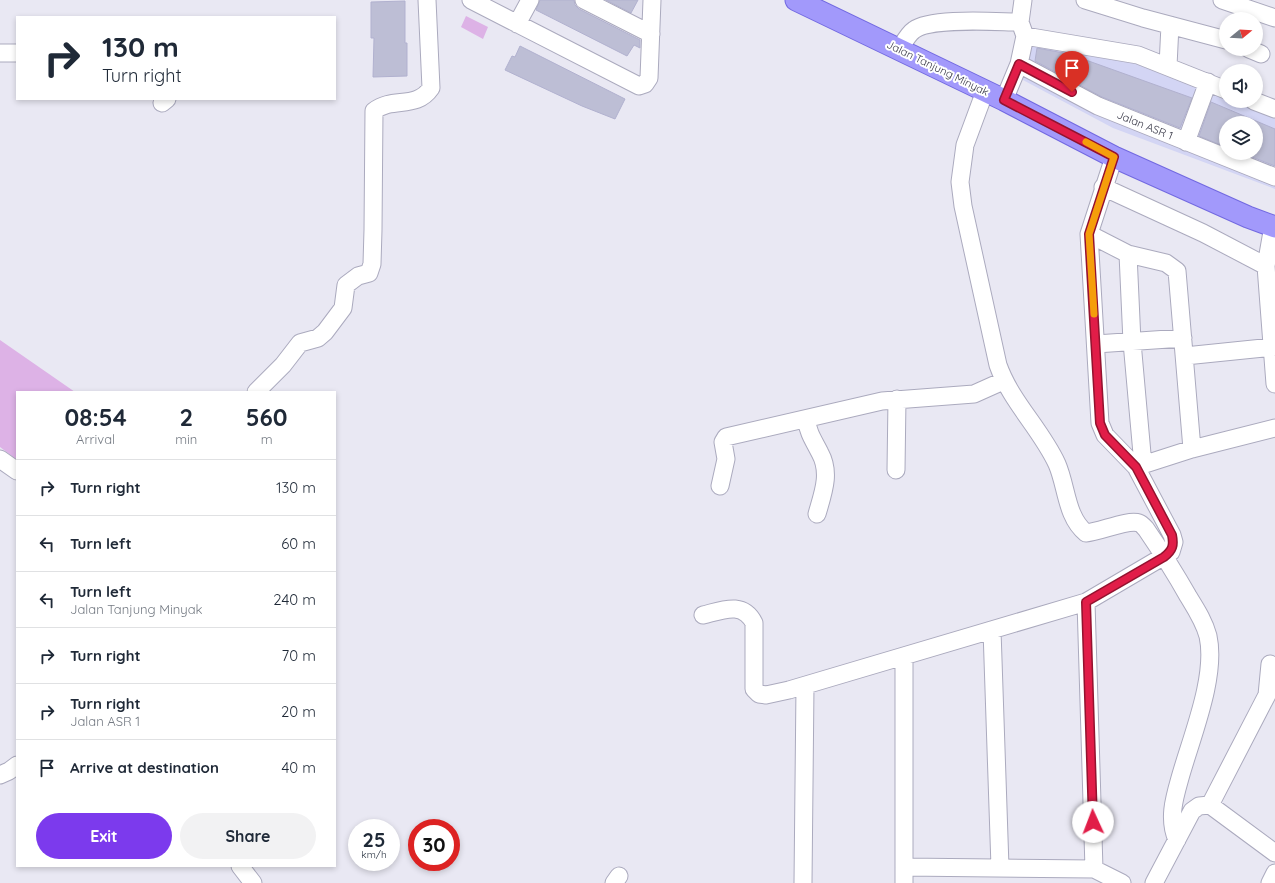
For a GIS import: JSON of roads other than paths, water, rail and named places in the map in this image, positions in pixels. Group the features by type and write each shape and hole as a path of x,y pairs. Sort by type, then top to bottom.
{"main road":[{"name":"Jalan Tanjung Minyak","path":"796,0 985,90 1114,157 1248,217 1274,226"}],"street":[{"path":"257,391 283,365 300,343 318,338 325,332 343,308 346,285 349,281 369,273 372,264 374,111 382,105 420,100 426,96 432,88 427,0"},
{"path":"471,0 639,86 645,84 649,78 652,0"},
{"path":"517,24 530,0"},
{"path":"584,0 651,34"},
{"path":"1004,100 1019,64 1023,29 1023,0"},
{"path":"1085,0 1143,18 1219,38"},
{"path":"1222,0 1275,18"},
{"path":"899,50 913,30 924,25 949,22 1023,29 1138,55 1219,87"},
{"path":"1168,66 1170,25"},
{"path":"0,53 16,53"},
{"name":"Jalan ASR 1","path":"1019,64 1098,106 1275,177"},
{"path":"1186,142 1208,82"},
{"path":"985,90 966,145 960,182 963,206 998,365 1003,381 1056,463 1064,481 1070,508 1079,528 1086,533 1096,532 1132,522 1140,523 1164,557 1199,612 1208,637 1209,661 1204,701 1189,744 1174,800 1172,824 1177,840"},
{"path":"1263,104 1275,109"},
{"path":"1114,157 1089,234 1100,423 1105,435 1140,466"},
{"path":"1103,187 1203,233 1269,275"},
{"path":"1274,226 1269,275 1275,384"},
{"path":"1089,234 1128,254 1166,263 1177,271 1192,449"},
{"path":"703,614 734,609 743,610 749,613 754,623 754,688 759,694 766,695 805,686 1086,602 1171,552 1174,542 1172,535 1140,466 1128,254"},
{"path":"1096,344 1183,338"},
{"path":"1185,356 1273,347"},
{"path":"720,486 726,459 723,442 726,437 806,419 850,407 898,399 974,394 1003,381"},
{"path":"896,470 898,399"},
{"path":"806,419 809,435 820,453 826,476 817,514"},
{"path":"1140,466 1192,449 1275,428"},
{"path":"0,459 16,470"},
{"path":"1086,602 1094,869"},
{"path":"992,630 1000,867"},
{"path":"904,656 904,875 1000,867 1094,869 1122,883"},
{"path":"1210,805 1267,695 1270,664"},
{"path":"803,883 805,686"},
{"path":"0,775 9,772 16,766"},
{"path":"1154,883 1192,811 1199,806 1210,805 1275,853"},
{"path":"241,867 252,883"},
{"path":"1270,883 1275,873"}]}
